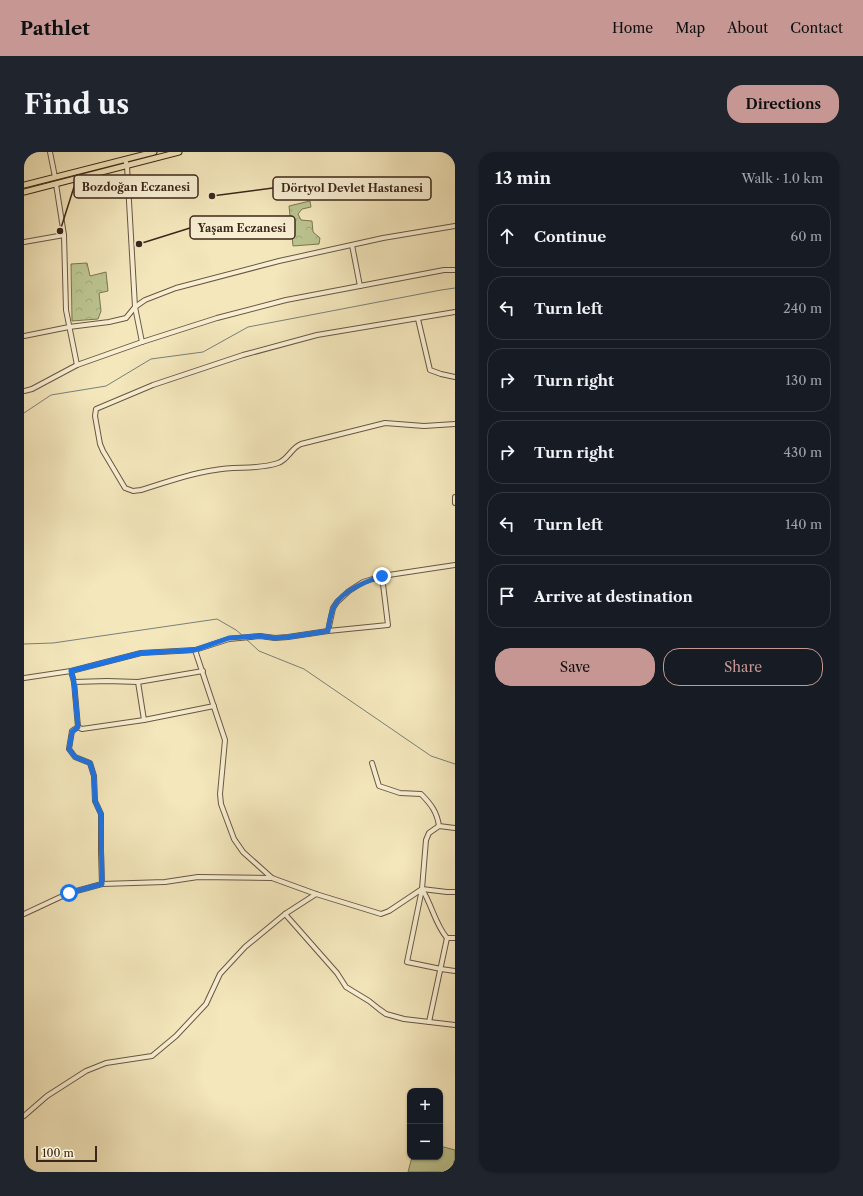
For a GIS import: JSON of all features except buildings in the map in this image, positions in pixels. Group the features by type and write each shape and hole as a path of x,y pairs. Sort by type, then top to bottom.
{"main road":[{"path":"24,185 154,152"},
{"path":"24,192 179,152"},
{"path":"55,177 56,184"}],"street":[{"path":"50,152 55,177"},
{"path":"125,159 127,166 135,306 142,342"},
{"path":"56,184 64,235 66,310 77,365"},
{"path":"24,336 126,318 135,306 145,300 176,288 279,261 352,245 455,226"},
{"path":"24,242 64,235"},
{"path":"352,245 360,286"},
{"path":"24,392 77,365 217,318 286,300 444,270 455,270"},
{"path":"455,312 317,335 237,357 153,385 96,409 95,416 100,444 103,451 125,488 133,490 141,490 206,471 222,468 253,468 279,463 287,457 295,446 385,423 424,426 455,424"},
{"path":"418,319 430,370 455,377"},
{"path":"455,497 455,503"},
{"path":"328,631 333,608 337,602 349,591 363,582 382,576 455,565"},
{"path":"25,678 71,671 141,653 195,650 229,638 260,636 282,638 328,631 388,625 382,576"},
{"path":"195,650 225,740 220,794 221,804 234,839 243,852 272,878"},
{"path":"71,671 74,682 78,727"},
{"path":"74,682 107,680 138,682 203,671"},
{"path":"138,682 144,720"},
{"path":"78,727 82,730 144,720 214,706"},
{"path":"78,727 72,732 69,749 75,757 90,763 94,776 95,801 101,814 102,884"},
{"path":"372,763 379,786 400,793 421,794 435,810 439,826"},
{"path":"455,828 439,826 429,833 426,840 422,889 407,962 441,969 455,970"},
{"path":"24,914 69,893 102,884 165,882 198,877 272,878 316,894 381,914 389,911 422,889 455,892"},
{"path":"422,889 428,899 442,932 447,938"},
{"path":"24,1116 47,1096 86,1071 106,1062 152,1056 176,1036 206,1004 220,974 245,947 285,914 316,894"},
{"path":"285,914 350,990 369,1001 386,1014 404,1019 455,1025"},
{"path":"447,938 455,938"},
{"path":"429,1022 447,938"}],"green space":[{"path":"310,201 311,207 302,209 298,214 301,220 312,221 313,232 320,238 319,244 293,246 289,206"},
{"path":"87,263 90,276 106,272 108,291 99,293 101,311 98,319 72,321 71,264"},
{"path":"443,1147 455,1150 455,1158 451,1172 408,1172 411,1160 443,1160"}],"waterway":[{"path":"24,413 51,395 106,386 151,359 203,352 248,327 455,288"},
{"path":"24,644 53,643 217,619 242,635"},
{"path":"246,639 259,651 304,669 431,756 455,764"}],"place":[{"name":"Dörtyol Devlet Hastanesi","path":"212,196"},
{"name":"Bozdoğan Eczanesi","path":"60,231"},
{"name":"Yaşam Eczanesi","path":"139,244"}],"route":[{"path":"69,893 102,884 101,814 95,801 94,776 90,763 75,757 69,749 72,732 78,727 74,682 71,671 141,653 195,650 229,638 260,636 275,638 328,631 333,608 337,602 349,591 363,582 382,576"}]}
